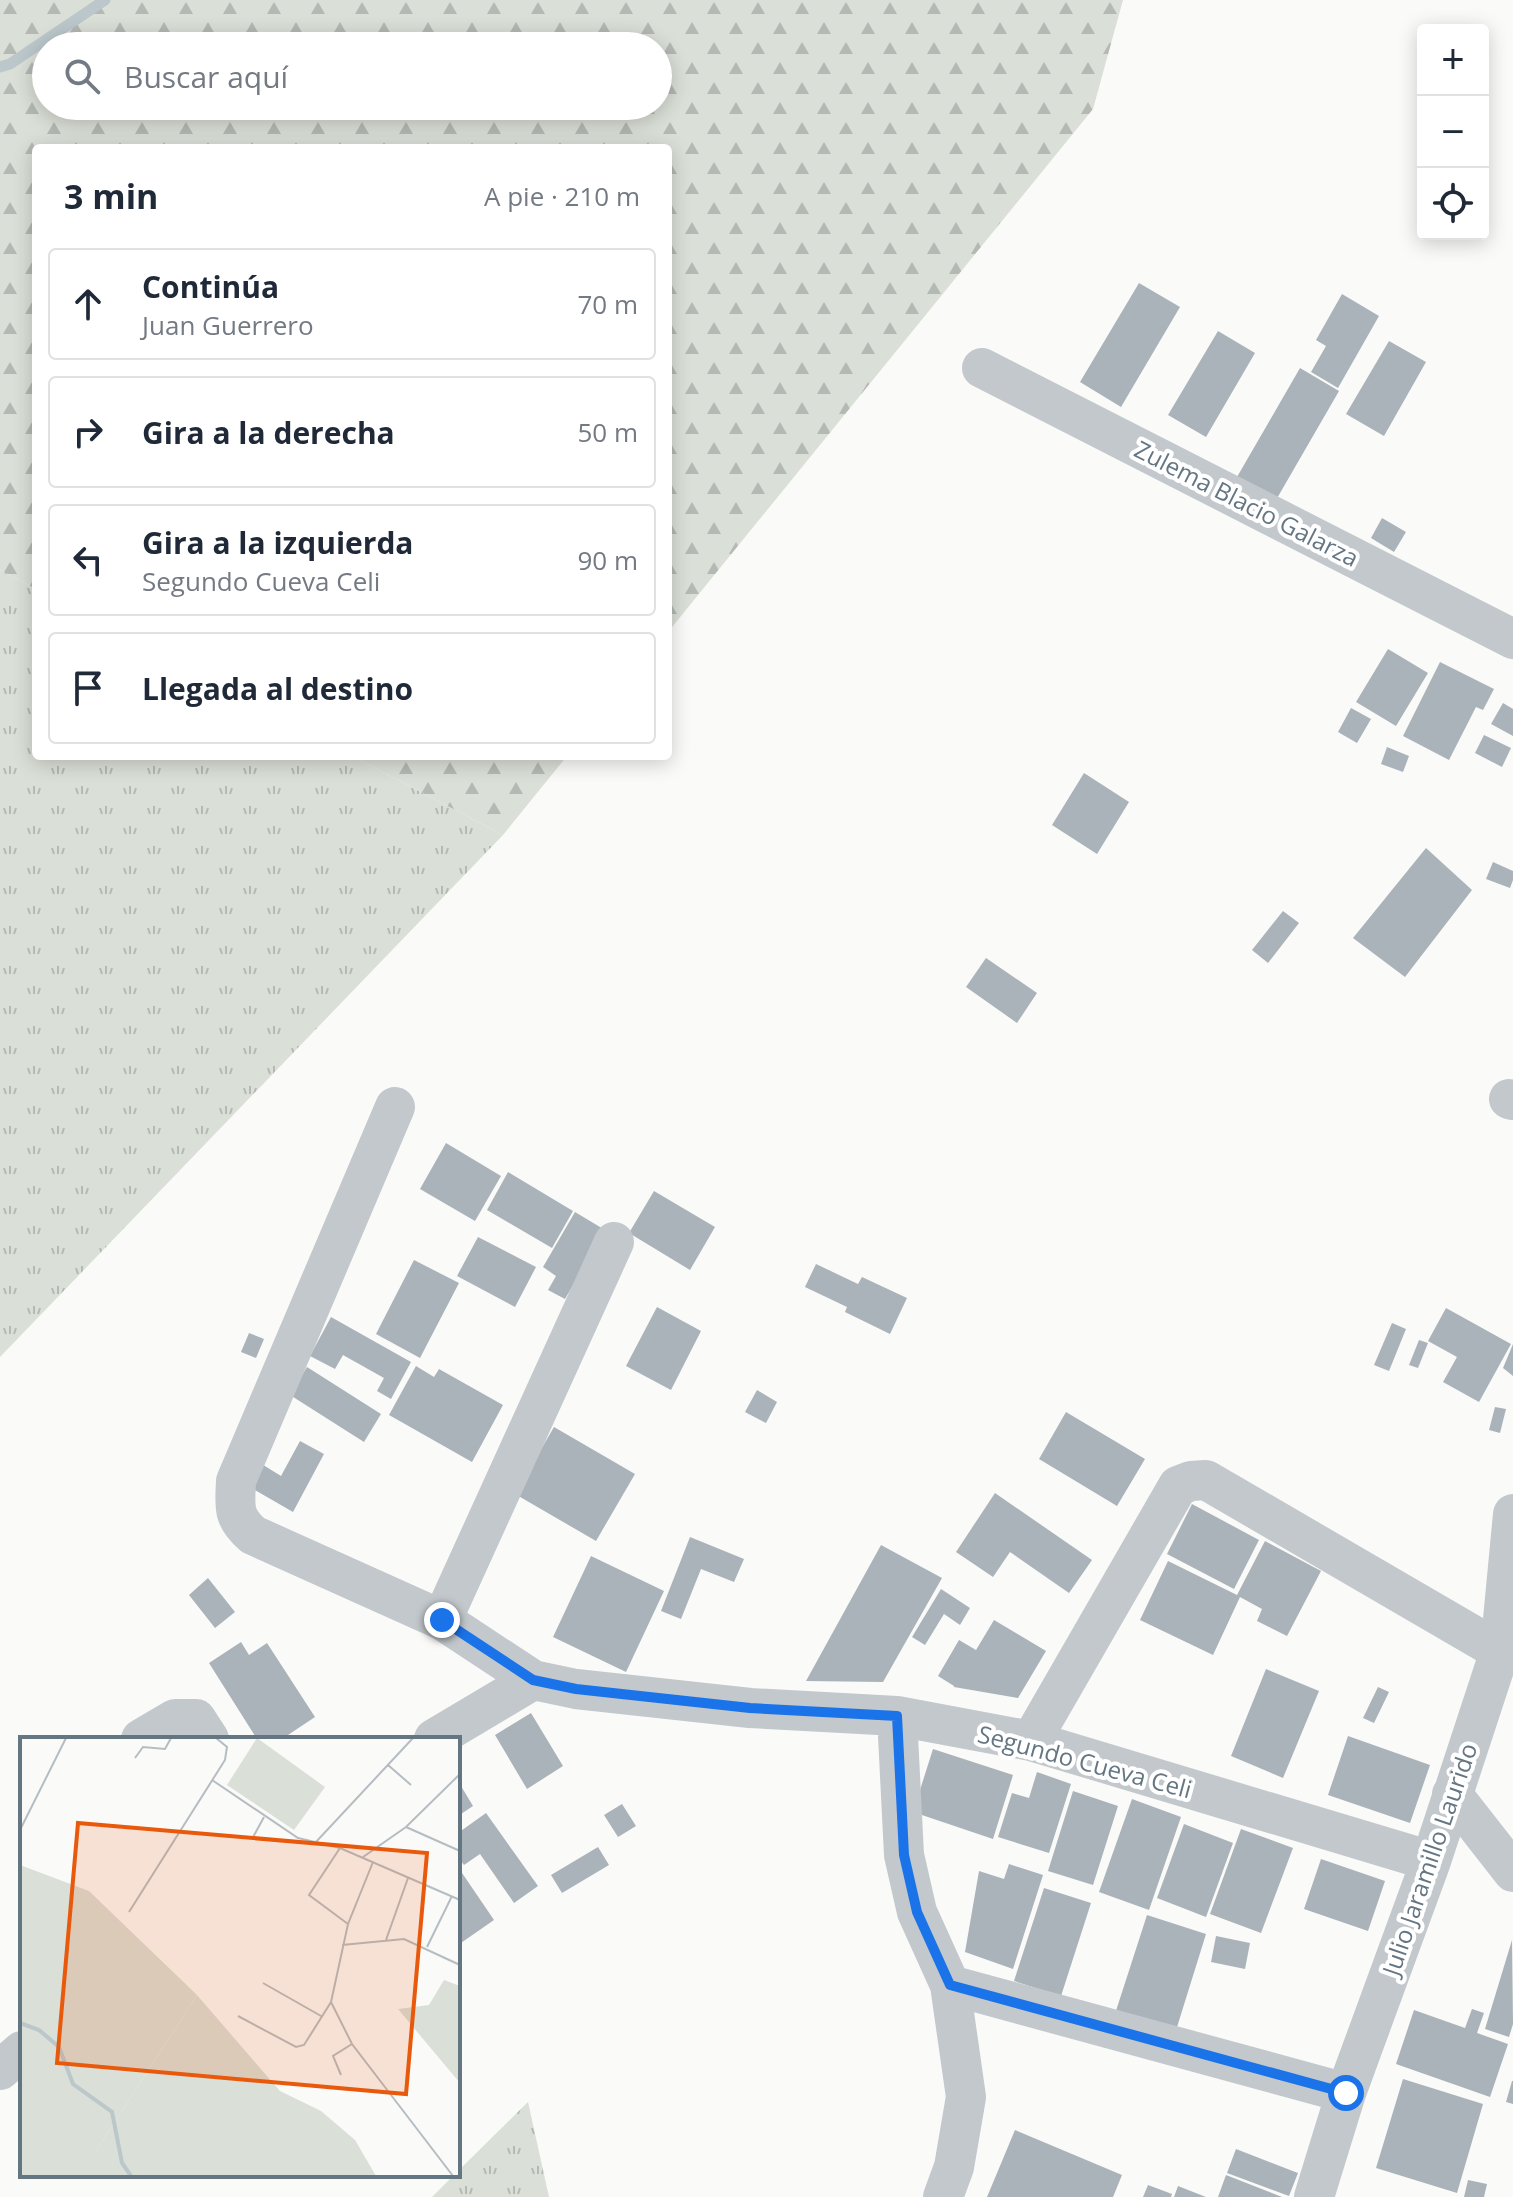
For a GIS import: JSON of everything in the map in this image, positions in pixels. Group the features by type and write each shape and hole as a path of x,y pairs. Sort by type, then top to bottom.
{"street":[{"name":"Zulema Blacio Galarza","path":"982,368 1513,639"},
{"name":"Segundo Cueva Celi","path":"395,1107 236,1481 235,1512 242,1525 253,1535 442,1620 533,1680 576,1689 750,1708 897,1716 1031,1741 1431,1861"},
{"path":"442,1620 614,1242"},
{"path":"1031,1741 1178,1486 1191,1481 1206,1480 1500,1651"},
{"name":"Julio Jaramillo Laurido","path":"1314,2197 1346,2093 1431,1861 1500,1651 1513,1514"},
{"path":"437,1737 533,1680"},
{"path":"897,1716 904,1855 917,1912 950,1985 966,2097 954,2167 943,2197"},
{"path":"144,1737 175,1719 196,1719 208,1737"},
{"path":"1452,1794 1513,1872"},
{"path":"950,1985 1346,2093"},
{"path":"0,2070 20,2053"}],"green space":[{"path":"0,0 1123,0 1093,109 672,627 672,144 32,144 32,587 0,570"},
{"path":"0,570 32,587 32,760 360,760 503,835 0,1357"},
{"path":"360,760 564,760 503,835"},
{"path":"528,2102 549,2197 432,2197 452,2177 460,2177 460,2169"}],"building":[{"path":"1139,283 1180,307 1121,407 1080,382"},
{"path":"1342,294 1379,316 1338,388 1311,372 1326,346 1316,340"},
{"path":"1218,331 1255,353 1206,437 1168,415"},
{"path":"1389,341 1426,362 1384,436 1346,414"},
{"path":"1300,368 1339,391 1276,500 1237,477"},
{"path":"1382,518 1406,532 1394,552 1371,538"},
{"path":"1388,649 1428,673 1396,726 1356,702"},
{"path":"1440,662 1494,689 1483,710 1476,707 1449,760 1403,736"},
{"path":"1503,703 1513,709 1513,736 1491,724"},
{"path":"1351,708 1371,719 1357,743 1338,732"},
{"path":"1484,735 1511,748 1502,767 1475,753"},
{"path":"1387,747 1409,756 1403,772 1381,764"},
{"path":"1084,773 1129,802 1097,854 1052,825"},
{"path":"1426,848 1472,890 1405,977 1353,938"},
{"path":"1493,862 1513,871 1510,888 1486,879"},
{"path":"1283,911 1299,923 1268,963 1252,950"},
{"path":"986,958 1037,993 1017,1023 966,987"},
{"path":"446,1143 501,1176 475,1221 420,1189"},
{"path":"508,1172 573,1211 552,1248 487,1210"},
{"path":"654,1191 715,1227 690,1270 629,1233"},
{"path":"575,1212 605,1230 565,1299 548,1290 556,1276 543,1267"},
{"path":"478,1237 536,1267 515,1307 457,1276"},
{"path":"414,1260 459,1283 420,1358 376,1334"},
{"path":"816,1264 858,1284 862,1277 907,1298 890,1334 845,1312 847,1307 805,1287"},
{"path":"657,1307 701,1331 671,1390 626,1366"},
{"path":"1446,1308 1511,1344 1479,1402 1443,1382 1457,1357 1428,1341"},
{"path":"331,1317 411,1362 391,1399 377,1391 384,1378 343,1355 335,1369 310,1356"},
{"path":"1392,1323 1406,1329 1389,1371 1374,1365"},
{"path":"249,1333 264,1339 256,1358 241,1352"},
{"path":"1419,1340 1428,1343 1418,1368 1409,1365"},
{"path":"1513,1344 1513,1376 1503,1368"},
{"path":"416,1366 434,1377 439,1369 503,1405 472,1462 389,1415"},
{"path":"307,1367 381,1414 364,1442 290,1395"},
{"path":"757,1390 777,1402 766,1423 745,1412"},
{"path":"1495,1407 1506,1409 1500,1433 1489,1430"},
{"path":"1066,1412 1145,1459 1117,1506 1039,1459"},
{"path":"554,1427 635,1474 596,1541 515,1494"},
{"path":"300,1441 324,1454 293,1512 248,1486 260,1463 281,1476"},
{"path":"995,1493 1092,1560 1069,1593 1010,1552 993,1577 956,1552"},
{"path":"1192,1504 1259,1540 1234,1589 1167,1554"},
{"path":"690,1537 744,1559 734,1582 701,1569 681,1619 661,1611"},
{"path":"1265,1541 1321,1571 1287,1636 1257,1621 1262,1609 1240,1597 1213,1655 1140,1620 1168,1561 1237,1595"},
{"path":"881,1545 942,1578 883,1682 806,1681"},
{"path":"591,1556 664,1591 626,1672 553,1637"},
{"path":"208,1578 235,1612 215,1628 189,1595"},
{"path":"941,1589 970,1608 960,1625 944,1614 925,1645 912,1637"},
{"path":"994,1620 1046,1651 1018,1698 954,1687 938,1676 959,1640 976,1650"},
{"path":"241,1642 249,1655 267,1643 315,1717 285,1737 256,1737 209,1663"},
{"path":"1266,1669 1319,1691 1283,1778 1231,1756"},
{"path":"1378,1687 1389,1692 1374,1723 1363,1718"},
{"path":"531,1713 563,1766 527,1789 495,1735"},
{"path":"1348,1736 1430,1765 1410,1823 1328,1795"},
{"path":"933,1749 1013,1775 993,1839 913,1812"},
{"path":"1037,1772 1071,1784 1049,1853 998,1837 1012,1793 1029,1798"},
{"path":"460,1784 473,1806 460,1815"},
{"path":"1073,1791 1118,1806 1093,1885 1048,1871"},
{"path":"1132,1799 1181,1817 1149,1910 1099,1892"},
{"path":"622,1804 636,1826 618,1837 604,1815"},
{"path":"486,1813 538,1886 514,1903 480,1854 464,1865 460,1860 460,1832"},
{"path":"1184,1824 1233,1843 1206,1917 1157,1898"},
{"path":"1241,1829 1293,1848 1261,1933 1210,1914"},
{"path":"598,1847 609,1865 562,1893 551,1875"},
{"path":"1321,1859 1385,1881 1368,1931 1304,1909"},
{"path":"1009,1864 1043,1875 1013,1969 965,1952 979,1871 1004,1879"},
{"path":"460,1870 494,1920 460,1944"},
{"path":"1044,1888 1091,1903 1061,1996 1014,1981"},
{"path":"1147,1915 1206,1934 1173,2040 1113,2020"},
{"path":"1216,1936 1250,1943 1245,1969 1211,1962"},
{"path":"1512,1940 1513,2024 1509,2037 1485,2029"},
{"path":"1472,2009 1484,2013 1477,2033 1508,2044 1490,2097 1396,2064 1414,2010 1465,2028"},
{"path":"1403,2079 1483,2104 1457,2193 1376,2168"},
{"path":"1513,2081 1513,2104 1506,2102"},
{"path":"1015,2130 1122,2175 1113,2197 987,2197"},
{"path":"1236,2149 1298,2173 1289,2196 1227,2173"},
{"path":"1226,2175 1282,2197 1218,2197"},
{"path":"1468,2180 1487,2184 1484,2197 1464,2197"},
{"path":"1148,2185 1172,2194 1171,2197 1143,2197"},
{"path":"1178,2186 1206,2197 1174,2197"}],"waterway":[{"path":"58,32 105,0"},
{"path":"0,67 32,49"}],"route":[{"path":"442,1620 533,1680 576,1689 750,1708 897,1716 904,1855 917,1912 950,1985 1346,2093"}]}
